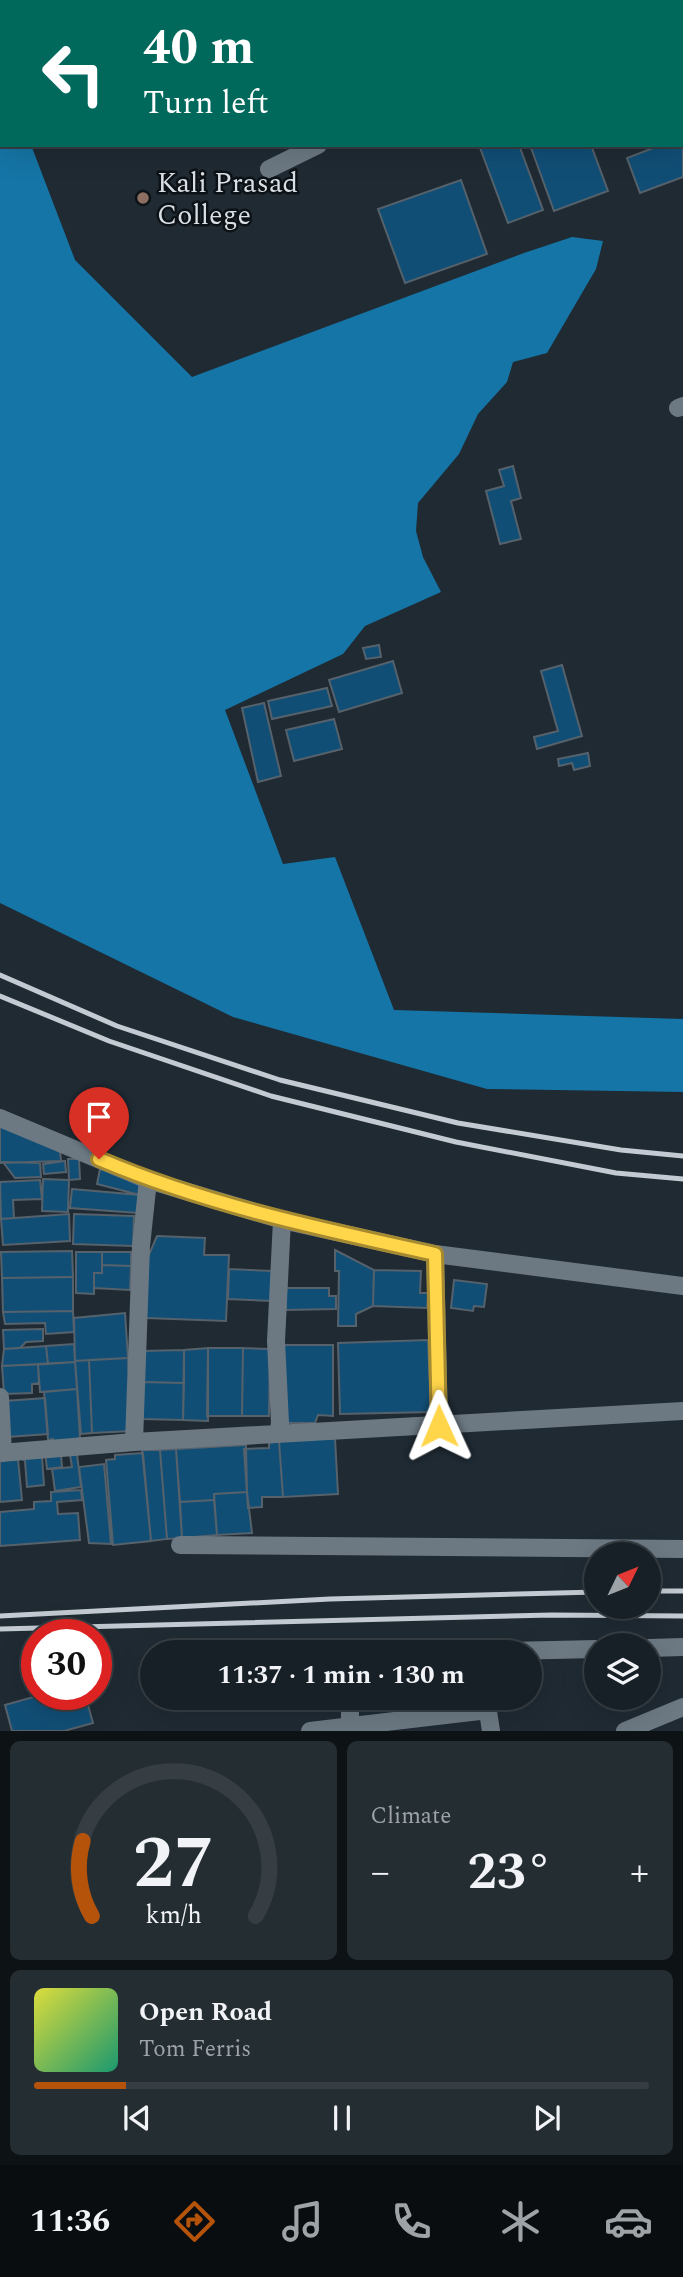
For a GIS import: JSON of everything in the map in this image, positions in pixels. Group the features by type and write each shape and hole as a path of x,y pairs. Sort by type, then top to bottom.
{"street":[{"path":"269,169 314,147"},
{"path":"0,1118 148,1180 282,1220 435,1254 683,1286"},
{"path":"134,1442 141,1245 148,1180"},
{"path":"278,1434 280,1423 276,1340 282,1220"},
{"path":"435,1254 439,1426"},
{"path":"0,1397 1,1453 134,1442 683,1412"},
{"path":"180,1545 683,1549"},
{"path":"661,1648 683,1647"},
{"path":"542,1650 584,1649"},
{"path":"625,1731 683,1707"},
{"path":"350,1710 350,1729"},
{"path":"310,1731 350,1729 454,1710"},
{"path":"488,1710 491,1731"}],"water":[{"path":"0,147 32,147 75,260 192,377 572,237 603,241 596,269 547,353 513,362 507,382 478,414 459,454 418,503 416,531 423,557 441,592 365,626 343,654 225,710 283,864 335,857 394,1010 683,1019 683,1092 487,1089 233,1017 0,903"}],"building":[{"path":"480,147 520,147 543,210 508,223"},
{"path":"531,147 592,147 608,191 554,211"},
{"path":"656,147 683,147 683,177 640,193 627,158"},
{"path":"461,180 487,254 405,283 378,209"},
{"path":"513,466 521,498 511,501 521,539 500,544 486,491 504,486 499,470"},
{"path":"379,645 381,657 366,659 363,648"},
{"path":"393,661 402,693 339,712 329,680"},
{"path":"562,665 582,736 537,749 534,737 558,731 541,671"},
{"path":"327,688 332,706 272,719 268,701"},
{"path":"264,703 281,776 258,782 242,708"},
{"path":"334,719 342,749 294,761 286,730"},
{"path":"588,753 590,766 574,770 572,763 559,766 558,759"},
{"path":"0,1125 60,1151 61,1161 0,1163"},
{"path":"68,1159 79,1159 80,1179 69,1180"},
{"path":"65,1161 66,1172 44,1174 43,1164"},
{"path":"3,1162 40,1163 41,1177 15,1178"},
{"path":"100,1169 143,1179 140,1195 97,1184"},
{"path":"43,1179 69,1180 68,1212 42,1211"},
{"path":"40,1180 42,1199 13,1200 14,1218 1,1219 0,1182"},
{"path":"72,1189 140,1195 138,1213 70,1208"},
{"path":"69,1214 70,1241 3,1245 1,1219"},
{"path":"74,1214 134,1216 133,1246 73,1244"},
{"path":"157,1236 205,1238 204,1255 229,1255 226,1321 146,1318 148,1257"},
{"path":"335,1250 374,1270 373,1306 356,1314 356,1326 338,1326 339,1271 335,1271"},
{"path":"72,1251 73,1277 2,1278 1,1252"},
{"path":"76,1252 102,1252 102,1273 94,1273 94,1294 76,1293"},
{"path":"102,1252 131,1252 131,1266 102,1265"},
{"path":"102,1265 131,1266 130,1290 94,1288 94,1273 102,1273"},
{"path":"229,1269 273,1271 272,1301 228,1299"},
{"path":"374,1270 421,1271 420,1293 428,1293 427,1308 373,1306"},
{"path":"73,1277 73,1311 3,1312 2,1278"},
{"path":"454,1280 487,1284 484,1307 474,1306 473,1311 451,1308"},
{"path":"286,1288 329,1288 329,1296 336,1296 336,1309 286,1310"},
{"path":"73,1311 74,1332 46,1334 45,1323 5,1324 3,1312"},
{"path":"125,1313 128,1358 75,1361 74,1318"},
{"path":"43,1329 43,1341 26,1342 20,1348 4,1349 3,1330"},
{"path":"428,1340 431,1412 340,1414 338,1343"},
{"path":"74,1344 75,1362 48,1364 46,1346"},
{"path":"280,1345 333,1345 333,1416 318,1415 315,1423 280,1423"},
{"path":"46,1346 48,1364 2,1366 4,1349"},
{"path":"208,1348 208,1421 183,1420 184,1350"},
{"path":"208,1348 243,1348 242,1416 207,1416"},
{"path":"243,1348 270,1349 269,1416 242,1416"},
{"path":"184,1350 184,1383 143,1382 142,1351"},
{"path":"128,1358 132,1431 92,1433 89,1360"},
{"path":"89,1360 92,1433 81,1434 75,1361"},
{"path":"75,1362 77,1389 40,1392 38,1364"},
{"path":"38,1364 39,1383 32,1384 32,1393 4,1394 2,1366"},
{"path":"143,1382 184,1383 183,1420 142,1419"},
{"path":"77,1389 80,1438 53,1444 53,1439 48,1440 44,1392"},
{"path":"45,1398 48,1434 8,1437 5,1401"},
{"path":"335,1438 338,1494 283,1497 279,1441"},
{"path":"279,1441 283,1497 262,1497 262,1507 248,1508 244,1449 269,1448 269,1443"},
{"path":"246,1445 247,1492 214,1494 214,1500 180,1502 176,1449"},
{"path":"176,1449 182,1538 167,1539 160,1450"},
{"path":"142,1450 160,1450 167,1539 151,1541"},
{"path":"45,1452 61,1455 62,1467 47,1469"},
{"path":"143,1453 151,1541 113,1545 106,1460 115,1459 115,1455"},
{"path":"77,1454 81,1487 55,1491 52,1469 72,1467 70,1455"},
{"path":"42,1457 44,1485 27,1487 25,1461 22,1459"},
{"path":"18,1459 22,1500 0,1502 0,1461"},
{"path":"104,1464 111,1544 89,1543 79,1467"},
{"path":"81,1490 82,1500 57,1502 58,1514 78,1513 80,1540 0,1546 0,1512 34,1509 34,1502 51,1501 51,1492"},
{"path":"247,1492 252,1533 217,1535 214,1494"},
{"path":"214,1500 217,1535 182,1538 180,1502"},
{"path":"21,1700 21,1710 89,1710 93,1723 64,1731 12,1731 5,1705"}],"railway":[{"path":"0,975 117,1026 280,1080 458,1123 621,1150 683,1156"},
{"path":"0,996 109,1041 271,1096 456,1142 616,1173 683,1179"},
{"path":"662,1591 683,1591"},
{"path":"0,1616 330,1599 584,1592"},
{"path":"0,1629 552,1615 683,1616"}],"place":[{"name":"Kali Prasad College","path":"143,198"}],"route":[{"path":"99,1159 148,1180 282,1220 435,1254 439,1426"}]}
